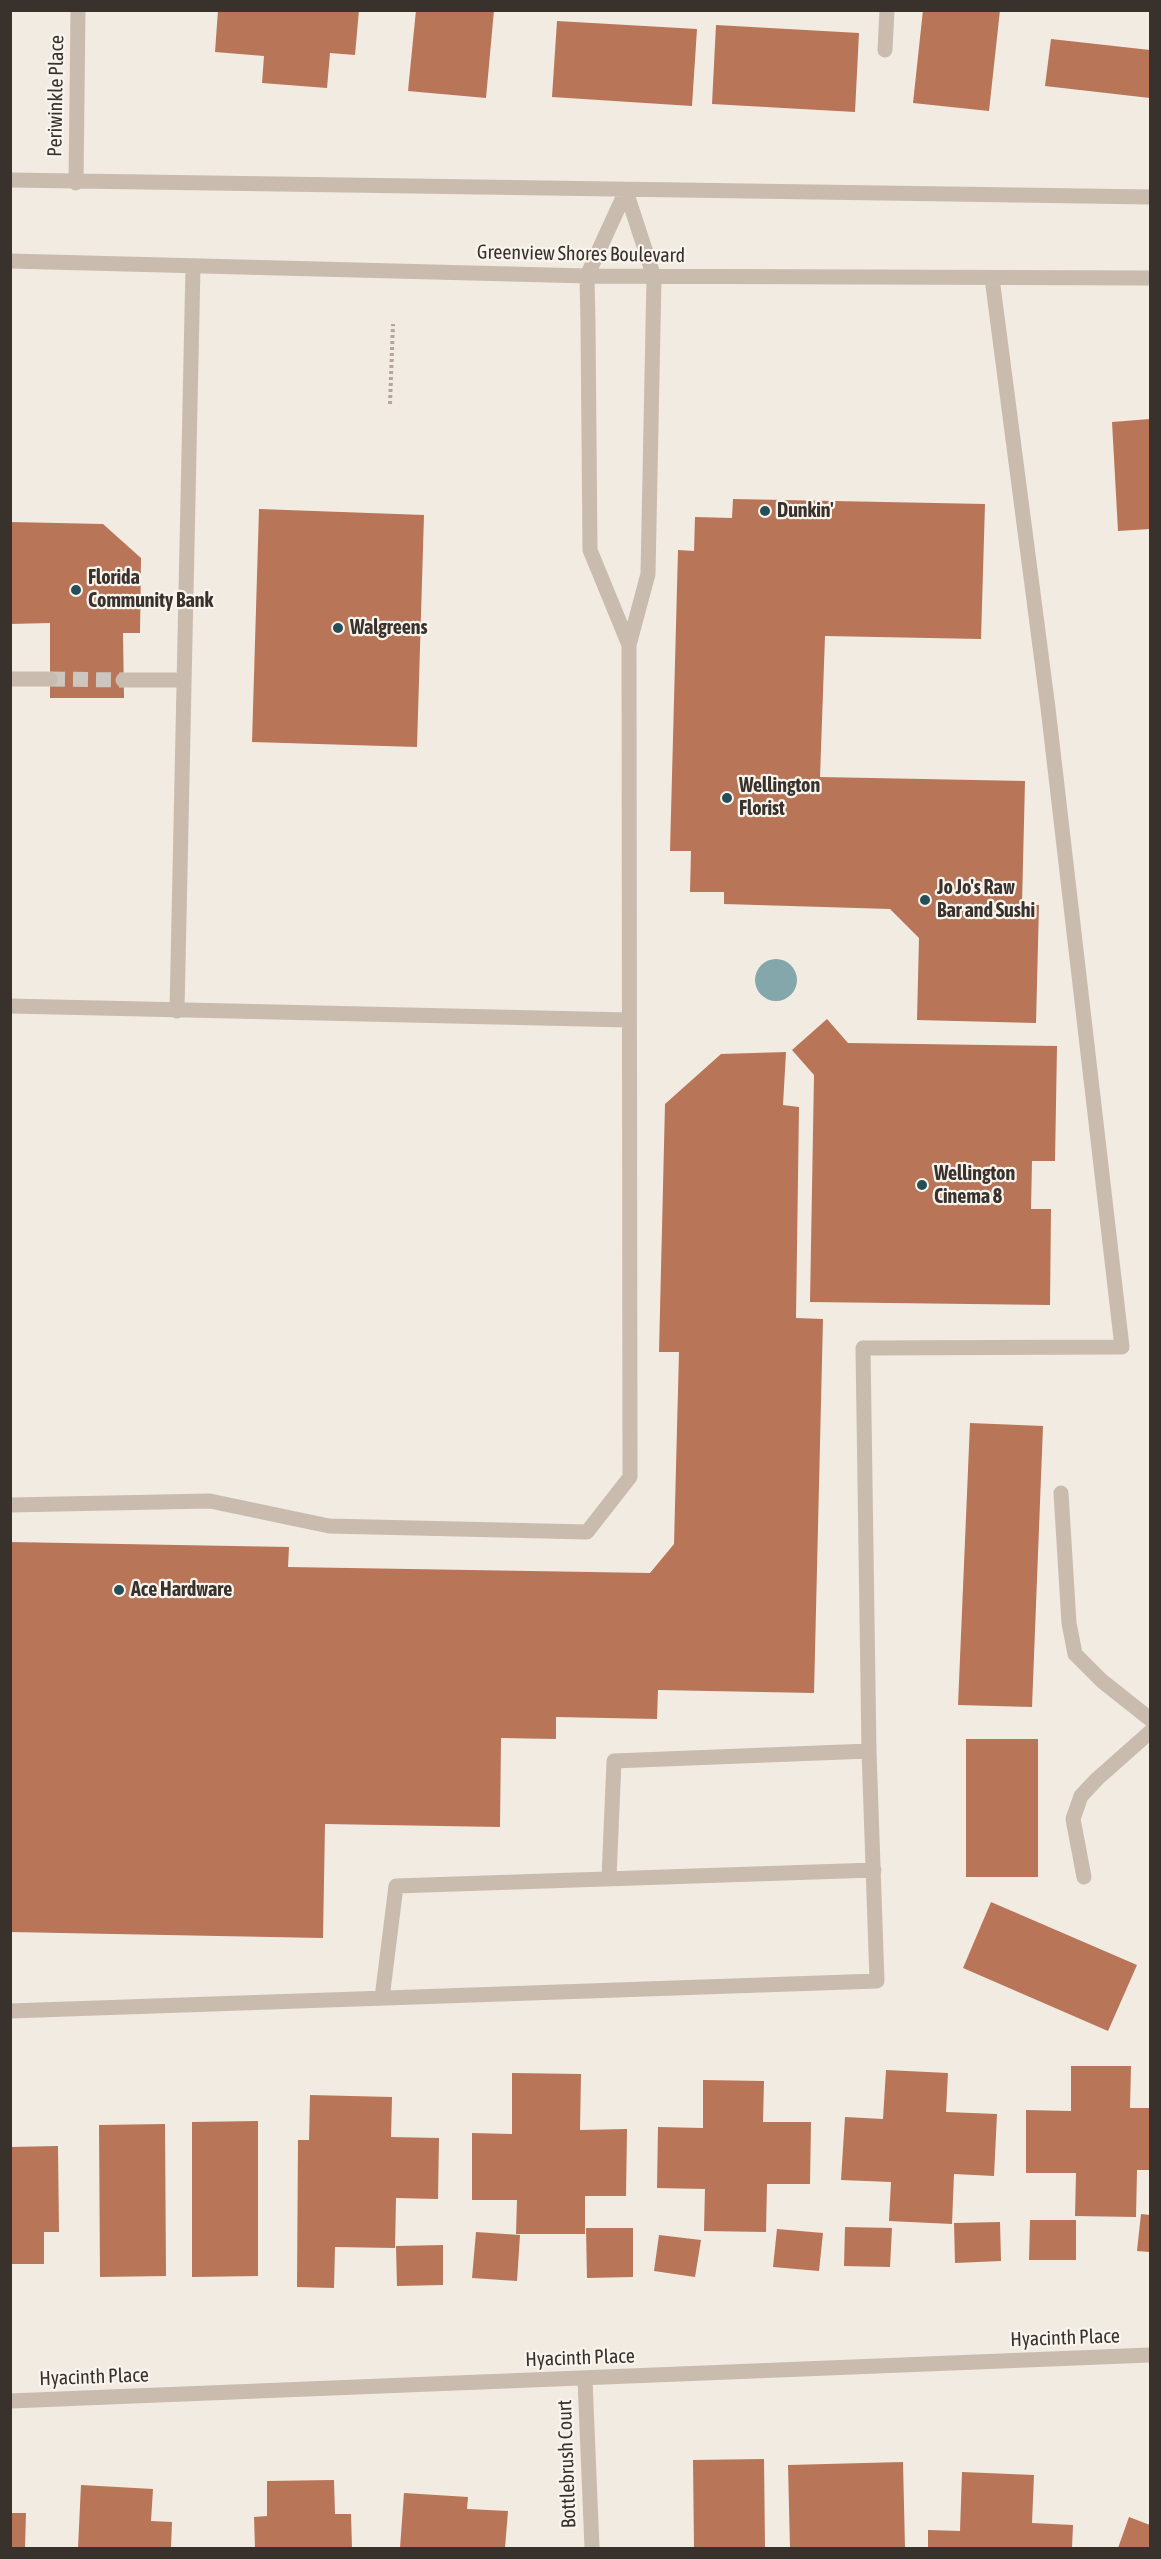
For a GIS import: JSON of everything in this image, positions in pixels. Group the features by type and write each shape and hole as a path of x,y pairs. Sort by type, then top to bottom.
{"street":[{"name":"Periwinkle Place","path":"76,183 78,10"},
{"path":"885,50 886,10"},
{"path":"10,180 76,183 1150,197"},
{"path":"626,191 587,276 590,550 629,645"},
{"path":"10,1505 210,1501 329,1526 587,1532 630,1477 629,645 648,573 654,277 626,191"},
{"name":"Greenview Shores Boulevard","path":"10,261 654,277 1150,278"},
{"path":"177,1011 193,266"},
{"path":"10,2011 877,1981 869,1751 863,1348 1122,1347 1048,708 992,278"},
{"path":"10,679 50,679"},
{"path":"123,680 184,680"},
{"path":"10,1006 629,1020"},
{"path":"1061,1493 1069,1623 1075,1654 1102,1681 1150,1719"},
{"path":"1084,1877 1073,1819 1081,1796 1150,1732"},
{"path":"609,1878 614,1761 869,1751"},
{"path":"382,1998 396,1886 874,1870"},
{"name":"Hyacinth Place","path":"10,2401 1150,2355"},
{"name":"Bottlebrush Court","path":"585,2379 592,2548"}],"path":[{"path":"390,404 393,324"}],"water":[{"path":"776,959 791,965 797,980 791,995 776,1001 761,995 755,980 761,965"}],"building":[{"path":"218,10 359,10 355,55 330,53 327,88 262,83 264,56 215,52"},
{"path":"416,10 494,10 486,98 408,91"},
{"path":"923,10 1000,10 989,111 913,103"},
{"path":"557,21 697,29 692,106 552,97"},
{"path":"716,25 859,33 855,112 712,104"},
{"path":"1051,39 1150,50 1150,98 1045,86"},
{"path":"1150,419 1150,529 1118,531 1112,422"},
{"path":"733,499 985,504 981,639 825,636 820,777 1025,781 1022,904 1039,905 1036,1023 917,1020 919,938 890,909 724,904 724,892 690,892 691,851 670,851 678,550 694,551 695,517 732,518"},
{"name":"Walgreens","path":"259,509 424,515 417,747 252,742"},
{"name":"Florida Community Bank","path":"10,522 103,524 141,558 140,633 123,633 124,698 50,698 50,623 10,624"},
{"name":"Wellington Cinema 8","path":"827,1019 848,1043 1057,1046 1055,1161 1032,1161 1031,1209 1051,1209 1050,1305 810,1302 814,1075 792,1050"},
{"path":"786,1052 783,1105 799,1107 796,1318 823,1319 814,1693 658,1690 657,1719 556,1717 556,1739 501,1738 500,1827 325,1824 323,1938 10,1932 10,1542 289,1547 288,1567 650,1573 674,1544 679,1352 659,1352 665,1104 721,1054"},
{"path":"970,1423 1043,1426 1032,1707 958,1705"},
{"path":"966,1739 1038,1739 1038,1877 966,1877"},
{"path":"991,1902 1137,1965 1108,2031 963,1968"},
{"path":"1071,2066 1131,2066 1130,2108 1150,2108 1150,2170 1137,2170 1136,2217 1075,2216 1076,2173 1026,2173 1026,2110 1071,2111"},
{"path":"886,2070 948,2073 946,2112 997,2114 994,2176 954,2174 952,2224 889,2221 891,2182 841,2180 845,2117 883,2119"},
{"path":"512,2073 581,2074 580,2130 627,2129 626,2196 585,2196 585,2234 516,2234 517,2200 472,2200 472,2133 512,2134"},
{"path":"703,2080 764,2081 763,2122 811,2122 810,2184 767,2184 766,2232 704,2231 705,2189 657,2188 658,2127 703,2128"},
{"path":"310,2095 392,2097 391,2137 439,2138 438,2199 396,2198 395,2248 335,2247 334,2288 297,2287 298,2140 309,2140"},
{"path":"258,2121 258,2276 192,2277 192,2122"},
{"path":"165,2124 166,2276 100,2277 99,2125"},
{"path":"58,2146 59,2232 44,2232 44,2264 10,2264 10,2147"},
{"path":"1141,2214 1150,2215 1150,2252 1137,2251"},
{"path":"1030,2220 1076,2220 1076,2260 1029,2260"},
{"path":"1000,2222 1001,2261 955,2263 954,2223"},
{"path":"845,2227 892,2228 890,2267 844,2266"},
{"path":"586,2228 633,2228 633,2277 587,2278"},
{"path":"777,2229 823,2233 819,2271 773,2267"},
{"path":"476,2232 520,2235 517,2281 472,2278"},
{"path":"659,2235 701,2240 695,2277 654,2271"},
{"path":"443,2245 443,2285 397,2286 396,2246"},
{"path":"764,2459 765,2548 694,2548 693,2460"},
{"path":"903,2462 905,2548 790,2548 788,2465"},
{"path":"962,2472 1034,2475 1032,2523 1073,2525 1072,2548 928,2548 928,2530 960,2531"},
{"path":"334,2480 335,2514 351,2514 352,2548 255,2548 254,2517 267,2516 267,2481"},
{"path":"81,2485 153,2489 151,2521 172,2522 171,2548 78,2548"},
{"path":"404,2493 468,2497 467,2509 508,2511 505,2548 400,2548"},
{"path":"10,2513 26,2513 25,2548 10,2548"},
{"path":"1129,2517 1150,2525 1150,2548 1118,2548"}],"tunnel":[{"path":"50,679 123,680"}],"place":[{"name":"Dunkin'","path":"765,511"},
{"name":"Florida Community Bank","path":"76,590"},
{"name":"Walgreens","path":"338,628"},
{"name":"Wellington Florist","path":"727,798"},
{"name":"Jo Jo's Raw Bar and Sushi","path":"925,900"},
{"name":"Wellington Cinema 8","path":"922,1185"},
{"name":"Ace Hardware","path":"119,1590"}]}
